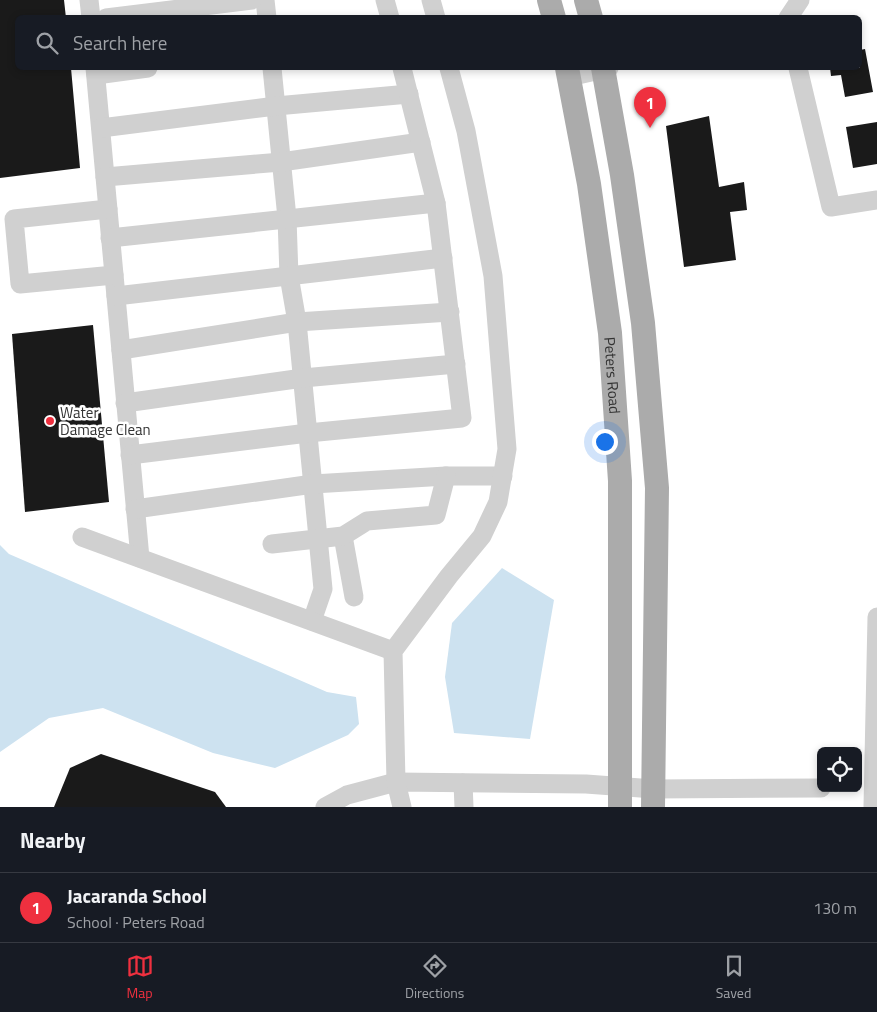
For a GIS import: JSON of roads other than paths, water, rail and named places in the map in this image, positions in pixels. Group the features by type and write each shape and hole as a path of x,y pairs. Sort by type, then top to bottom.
{"main road":[{"path":"549,0 553,15"},
{"path":"586,0 590,15"},
{"path":"605,70 644,323 657,488 653,798"},
{"name":"Peters Road","path":"568,72 589,184 610,333 620,481 620,796"}],"street":[{"path":"89,0 91,15"},
{"path":"130,15 252,0"},
{"path":"265,0 267,15"},
{"path":"385,0 389,15"},
{"path":"432,0 435,15"},
{"path":"790,15 800,0"},
{"path":"113,70 96,71 140,558"},
{"path":"272,70 287,218 289,276 297,322 323,589 312,621"},
{"path":"130,455 308,433 462,418 436,203 403,70"},
{"path":"402,807 396,782 393,651 449,576 482,536 498,502 507,450 493,276 466,131 451,70"},
{"path":"568,72 586,70"},
{"path":"798,70 831,207 877,200"},
{"path":"101,128 276,106 409,94"},
{"path":"105,177 282,162 421,142"},
{"path":"110,238 436,203"},
{"path":"108,208 14,219 20,284 114,275"},
{"path":"116,296 443,258"},
{"path":"121,350 297,322 450,312"},
{"path":"125,403 302,378 456,364"},
{"path":"135,509 313,484 446,476 503,476"},
{"path":"272,544 318,537 343,536 367,521 436,515 446,476"},
{"path":"343,536 354,598"},
{"path":"82,537 393,651"},
{"path":"873,807 869,788 877,617"},
{"path":"325,807 347,795 396,782 463,783 653,798 817,788"},
{"path":"463,783 464,807"}],"water":[{"path":"0,545 9,554 327,692 356,697 359,724 348,735 275,768 213,753 103,708 49,718 0,752"},
{"path":"502,568 554,600 530,739 454,733 445,677 452,623"}],"place":[{"name":"Jacaranda School","path":"650,128"},
{"name":"Water Damage Clean","path":"50,421"}]}
